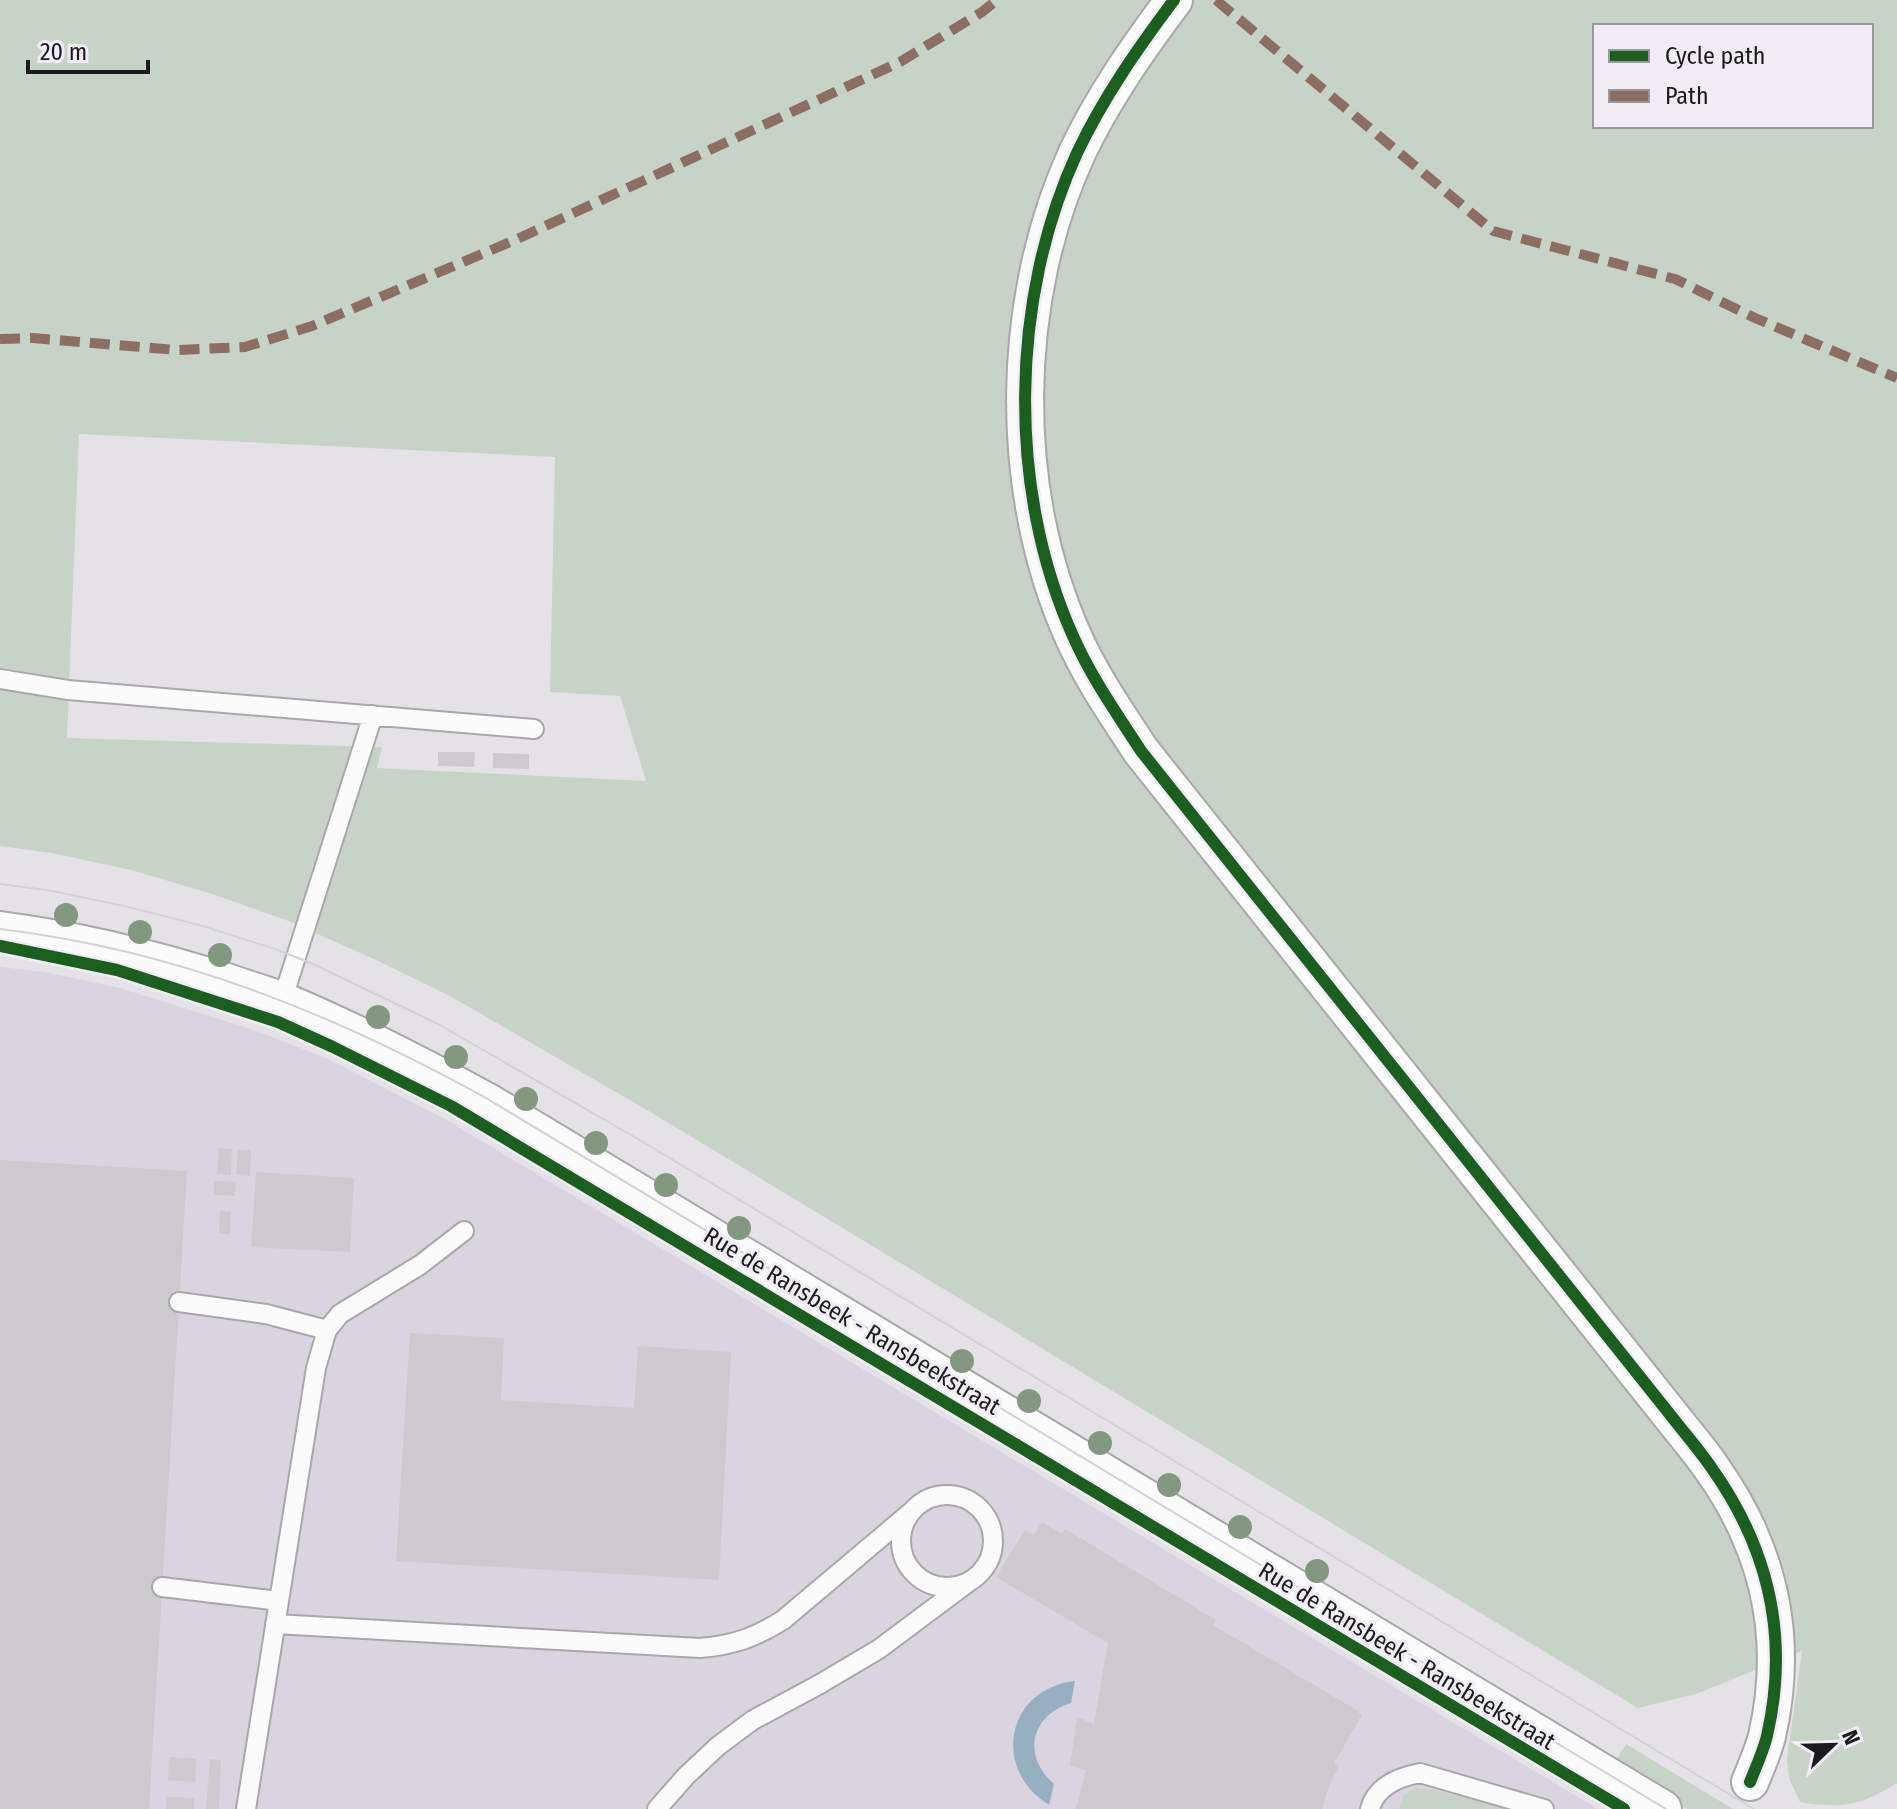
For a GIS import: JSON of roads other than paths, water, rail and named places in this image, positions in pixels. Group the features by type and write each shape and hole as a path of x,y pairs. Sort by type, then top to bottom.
{"street":[{"path":"1174,0 1111,90 1087,134 1061,195 1038,276 1030,318 1024,391 1027,453 1049,571 1073,637 1103,692 1141,751 1672,1417 1714,1471 1735,1505 1754,1541 1766,1578 1776,1636 1772,1708 1766,1739 1750,1782"},
{"name":"Rue de Ransbeek - Ransbeekstraat","path":"0,930 120,951 189,970 282,1001 421,1065 488,1102 1663,1809"}],"lane":[{"path":"0,679 68,690 534,729"},
{"path":"282,1001 373,715"},
{"path":"246,1809 316,1368 327,1330 340,1314 420,1265 464,1231"},
{"path":"179,1302 266,1314 327,1330"},
{"path":"275,1624 700,1648 722,1646 743,1641 783,1620 923,1501 939,1496 956,1496 983,1512 991,1526 993,1543 990,1559 982,1572 879,1649 753,1720 707,1756 657,1809"},
{"path":"911,1512 903,1526 901,1542 904,1558 913,1572 926,1582 941,1587 957,1587 970,1581"},
{"path":"162,1587 279,1601"},
{"path":"1370,1809 1379,1792 1389,1784 1420,1773 1544,1809"}],"water":[{"path":"1075,1681 1071,1703 1047,1717 1035,1738 1037,1761 1054,1784 1049,1805 1031,1790 1019,1772 1014,1752 1014,1732 1021,1714 1034,1699 1052,1687"}],"tram line":[{"path":"0,884 53,891 203,926 313,964 438,1024 638,1139 1754,1809"},
{"path":"0,929 129,952 191,969 311,1013 428,1067 486,1098 1666,1809"}]}
